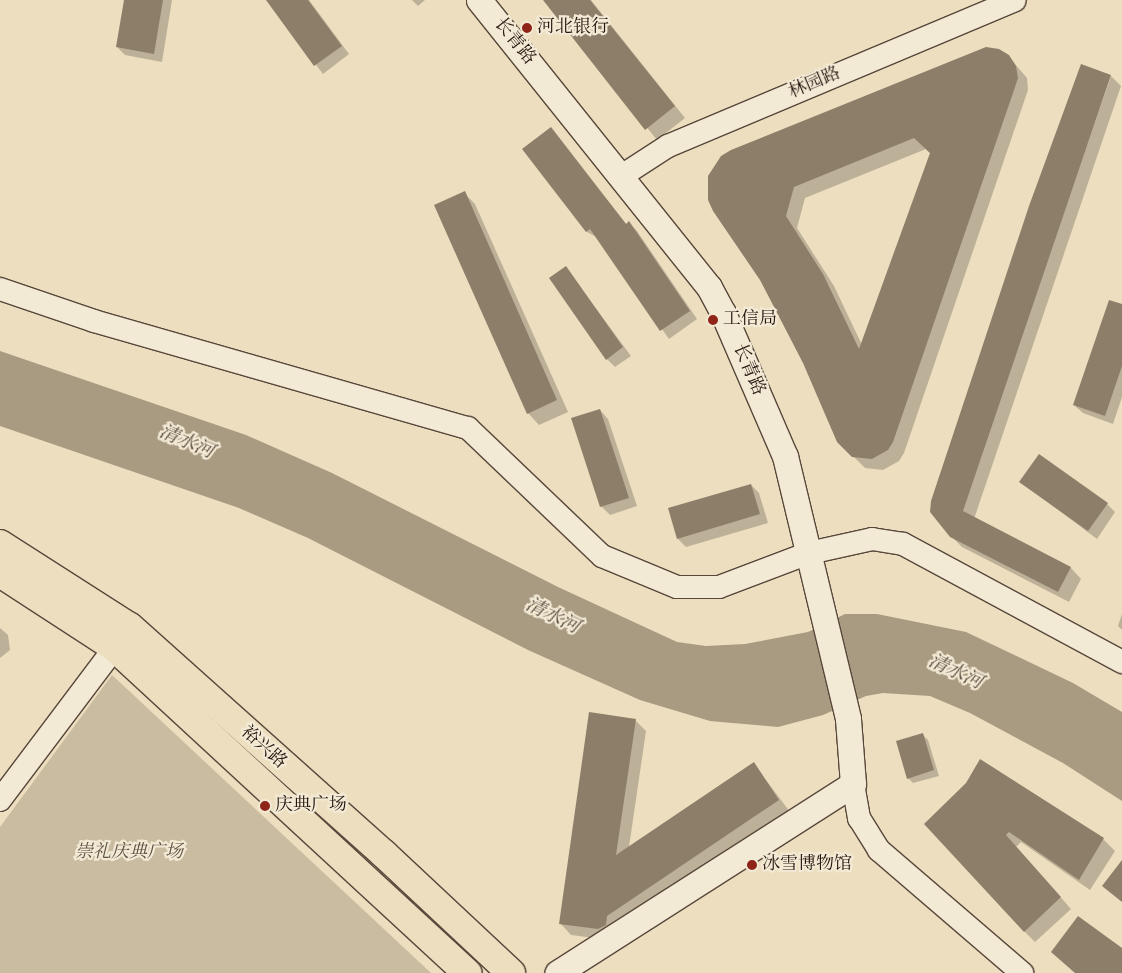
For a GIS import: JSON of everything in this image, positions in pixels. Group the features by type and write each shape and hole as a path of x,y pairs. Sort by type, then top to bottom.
{"main road":[{"name":"长青路","path":"479,0 709,287 723,313 785,456 848,719 853,784"},
{"name":"裕兴路","path":"0,544 122,637 384,854 511,973"},
{"name":"裕兴路","path":"0,573 122,637 468,973"},
{"path":"557,973 853,784"}],"street":[{"name":"林园路","path":"620,177 668,146 1014,0"},
{"path":"0,288 94,321 468,428 602,556 677,587 719,587 809,553 872,539 903,544 1122,662"},
{"path":"0,800 122,637"},
{"path":"853,784 859,818 879,850 1022,973"}],"green space":[{"name":"崇礼庆典广场","path":"112,675 431,973 0,973 0,827"}],"water":[{"name":"清水河","path":"0,351 246,435 332,473 558,587 677,642 706,646 745,644 808,632 845,614 877,614 966,632 1073,683 1122,712 1122,801 1063,763 970,713 930,696 883,693 866,696 823,715 778,727 710,721 640,700 528,650 308,538 239,508 0,426"}],"building":[{"path":"124,0 163,0 154,54 116,47"},
{"path":"266,0 308,0 342,46 314,66"},
{"path":"543,0 590,0 675,106 645,130"},
{"path":"986,47 999,49 1009,55 1016,66 1018,78 893,442 888,450 872,459 852,457 837,442 803,363 760,280 713,211 708,200 708,176 721,156 731,150","holes":["914,138 930,153 859,349 823,274 786,216 794,187"]},
{"path":"1081,64 1111,75 963,511 1071,567 1058,592 950,537 930,512 931,501 1029,206"},
{"path":"551,127 626,224 629,221 690,311 660,331 590,229 586,232 522,149"},
{"path":"465,191 557,400 527,414 434,205"},
{"path":"566,266 623,347 606,360 549,278"},
{"path":"1109,300 1122,304 1122,366 1105,416 1073,405"},
{"path":"600,409 629,498 600,507 571,418"},
{"path":"1039,454 1108,503 1088,531 1019,482"},
{"path":"751,484 760,514 677,539 668,508"},
{"path":"589,712 636,719 616,855 754,762 779,800 607,916 606,925 598,929 559,924"},
{"path":"923,733 934,770 907,779 896,741"},
{"path":"980,759 1104,838 1079,880 1009,832 1006,835 1061,897 1024,932 924,824 966,783"},
{"path":"1122,860 1122,902 1102,886"},
{"path":"1078,916 1122,948 1122,973 1075,973 1051,952"}],"place":[{"name":"河北银行","path":"527,28"},
{"name":"工信局","path":"713,320"},
{"name":"庆典广场","path":"265,806"},
{"name":"冰雪博物馆","path":"752,865"}]}
